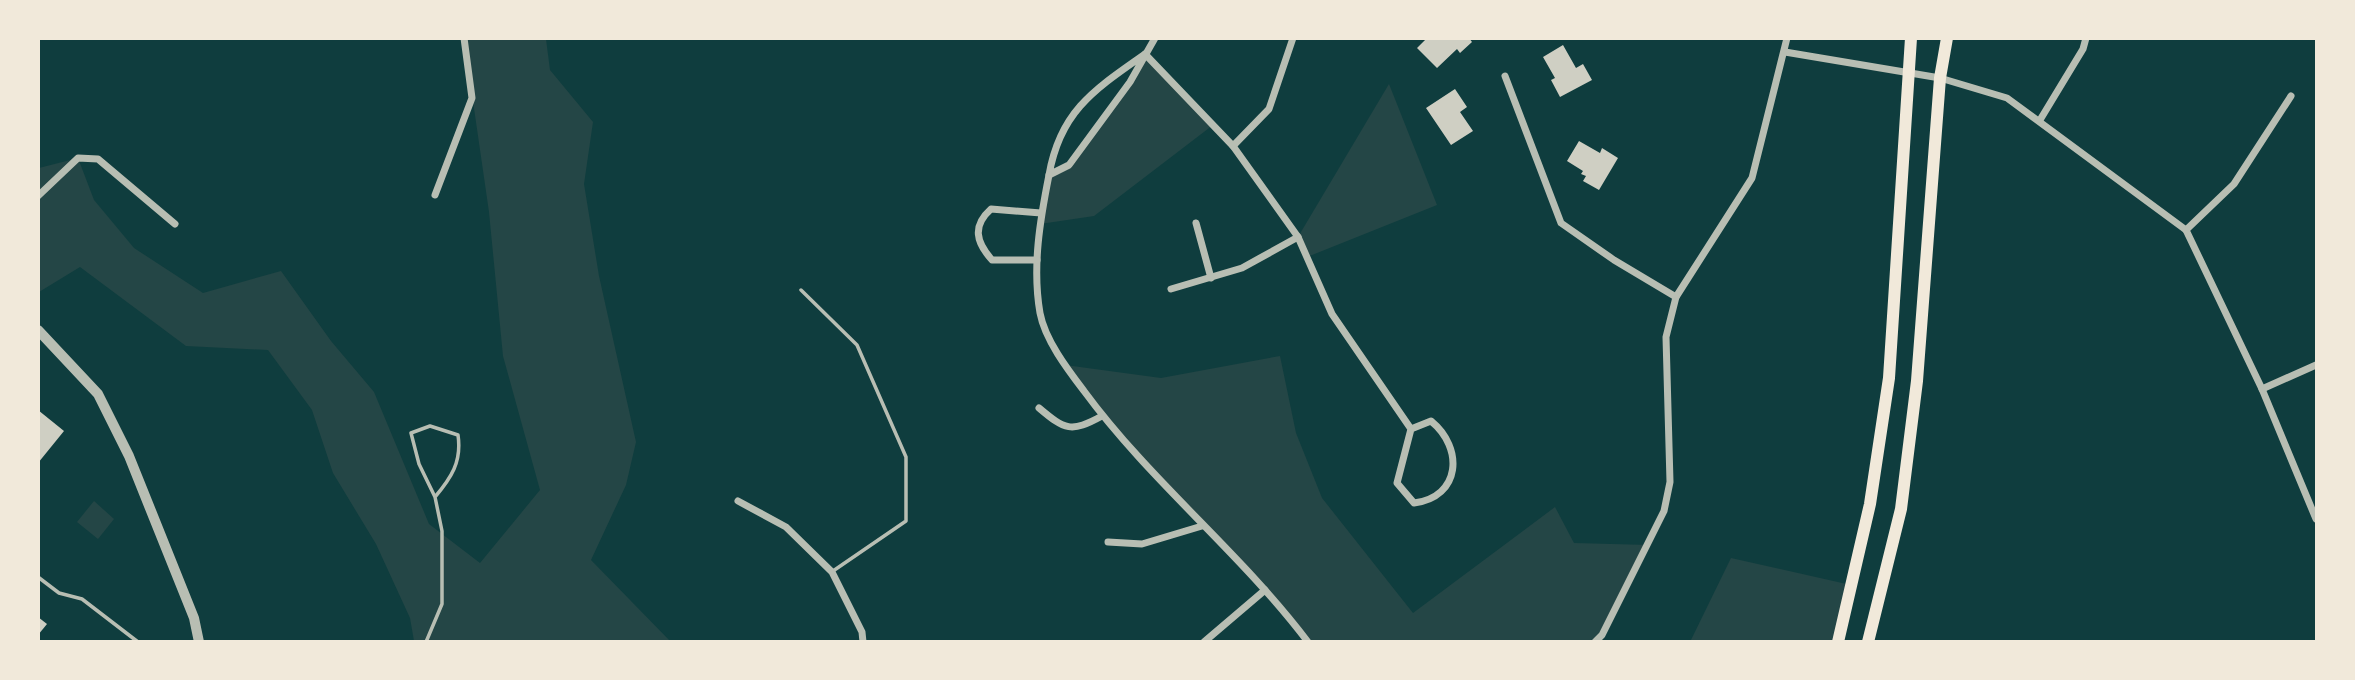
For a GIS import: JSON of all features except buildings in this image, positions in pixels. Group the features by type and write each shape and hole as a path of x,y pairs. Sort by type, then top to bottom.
{"main road":[{"path":"1838,642 1870,504 1889,378 1911,38"},
{"path":"1868,642 1902,509 1917,381 1940,78 1947,38"}],"street":[{"path":"435,195 472,98 464,38"},
{"path":"1049,175 1069,165 1130,82 1155,38"},
{"path":"1233,146 1269,109 1293,38"},
{"path":"1595,642 1602,635 1664,511 1670,482 1665,337 1676,297 1752,178 1787,38"},
{"path":"2040,120 2083,49 2086,38"},
{"path":"1785,52 1940,78 2007,98 2186,230 2262,389 2316,519"},
{"path":"1145,54 1233,146 1298,237 1332,314 1411,429 1398,483 1414,503 1429,501 1446,488 1455,461 1451,443 1431,421 1411,429"},
{"path":"1145,54 1089,93 1054,146 1041,213 1037,260 1041,315 1065,366 1102,416 1202,526 1265,590 1308,642"},
{"path":"1505,76 1561,223 1614,260 1676,297"},
{"path":"2186,230 2234,184 2291,96"},
{"path":"38,196 78,158 98,159 175,224"},
{"path":"1037,260 992,260 980,246 976,234 983,216 991,209 1041,213"},
{"path":"1196,223 1211,278"},
{"path":"1171,289 1242,268 1298,237"},
{"path":"38,330 98,394 129,456 194,618 200,642"},
{"path":"2262,389 2316,365"},
{"path":"1039,408 1059,426 1080,428 1102,416"},
{"path":"738,501 786,527 832,572 862,632 863,642"},
{"path":"1108,542 1142,544 1202,526"},
{"path":"1204,642 1265,590"}],"lane":[{"path":"801,290 858,345 906,457 906,521 832,572"},
{"path":"426,642 442,604 442,531 435,497 419,464 411,433 430,426 458,435 459,447 453,476 435,497"},
{"path":"38,577 58,593 82,599 138,642"}],"shaded area":[{"path":"464,39 546,39 550,70 593,122 584,184 599,276 636,442 626,485 591,560 670,641 414,641 410,618 376,544 333,473 312,410 268,350 186,346 80,267 39,292 39,168 78,158 94,200 134,248 203,293 281,271 331,341 374,392 429,524 480,563 540,490 503,356 489,212"},
{"path":"1145,54 1213,125 1094,216 1040,224 1049,175 1069,165 1130,82"},
{"path":"1389,84 1437,205 1307,257 1298,237"},
{"path":"1280,356 1296,433 1322,498 1413,613 1555,507 1574,543 1649,545 1595,641 1308,641 1265,590 1163,485 1065,365 1161,378"},
{"path":"94,501 114,519 98,539 77,522"},
{"path":"1731,558 1851,585 1838,641 1690,642"}]}
